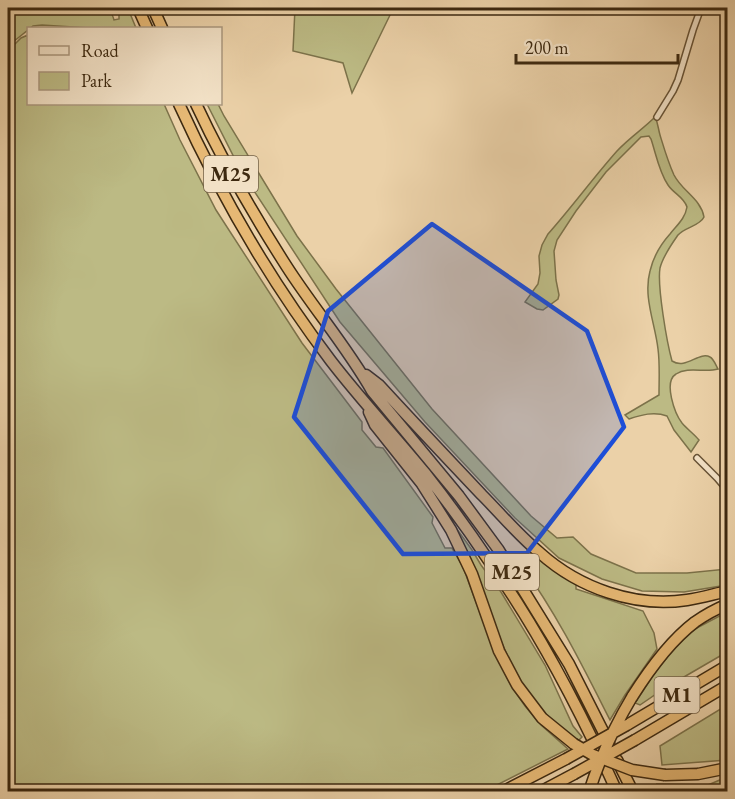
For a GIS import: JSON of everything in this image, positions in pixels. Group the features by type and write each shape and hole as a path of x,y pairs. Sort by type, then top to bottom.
{"highway":[{"path":"138,8 147,27"},
{"path":"153,8 162,27"},
{"name":"M25","path":"179,105 228,202 259,256 331,360 366,405 426,474 491,563 557,671 593,739 617,792"},
{"name":"M25","path":"196,105 237,186 288,268 372,391 459,496 498,549 569,664 633,792"},
{"path":"361,372 379,385 540,554 581,582 605,592 632,599 660,601 686,600 728,591"},
{"path":"366,405 375,425 422,484 451,530 472,574 499,651 517,685 542,718 574,744 593,755 632,770 665,776 698,774 728,768"},
{"path":"589,792 608,742 632,697 656,663 694,623 728,604"},
{"name":"M1","path":"502,792 627,725 728,665"},
{"name":"M1","path":"540,792 728,685"}],"street":[{"path":"657,117 678,80 701,8"},
{"path":"697,458 728,491"}],"highlighted area":[{"path":"432,224 587,331 624,427 527,553 403,554 294,417 328,311"}],"green space":[{"path":"8,8 104,8 111,13 114,20 119,19 119,10 129,11 136,27 33,26 27,27 27,31 8,46"},
{"path":"295,8 400,8 392,11 352,93 343,63 293,51"},
{"path":"27,35 27,105 164,105 216,210 302,343 362,422 362,430 376,447 383,448 433,517 432,523 445,548 452,548 463,567 494,651 512,687 541,725 568,749 485,791 8,792 8,51 21,38"},
{"path":"208,105 218,105 297,236 336,289 432,409 531,516 557,538 573,537 591,554 636,573 687,573 727,569 727,585 684,592 642,591 602,579 559,558 515,518 425,422 340,322 241,171"},
{"path":"655,117 674,175 699,205 704,217 678,235 663,259 659,276 672,361 682,363 706,356 713,359 718,369 686,370 676,374 670,384 676,413 682,423 699,440 691,452 674,430 667,416 652,414 629,419 625,415 659,395 659,355 649,300 648,281 651,266 658,251 683,218 687,207 665,180 649,136 641,137 606,172 557,240 554,251 558,299 543,310 525,302 538,284 539,256 548,234 617,151"},
{"path":"454,525 501,592 545,665 573,726 582,737 578,741 554,722 535,702 520,680 508,657 468,554"},
{"path":"536,556 560,575 576,584 576,589 643,611 654,633 657,649 610,720 558,622 522,566"},
{"path":"727,612 727,652 640,705 635,703 672,651 693,630"},
{"path":"727,705 727,760 662,765 660,746"},
{"path":"727,777 727,791 660,791 657,784 708,785"}]}
